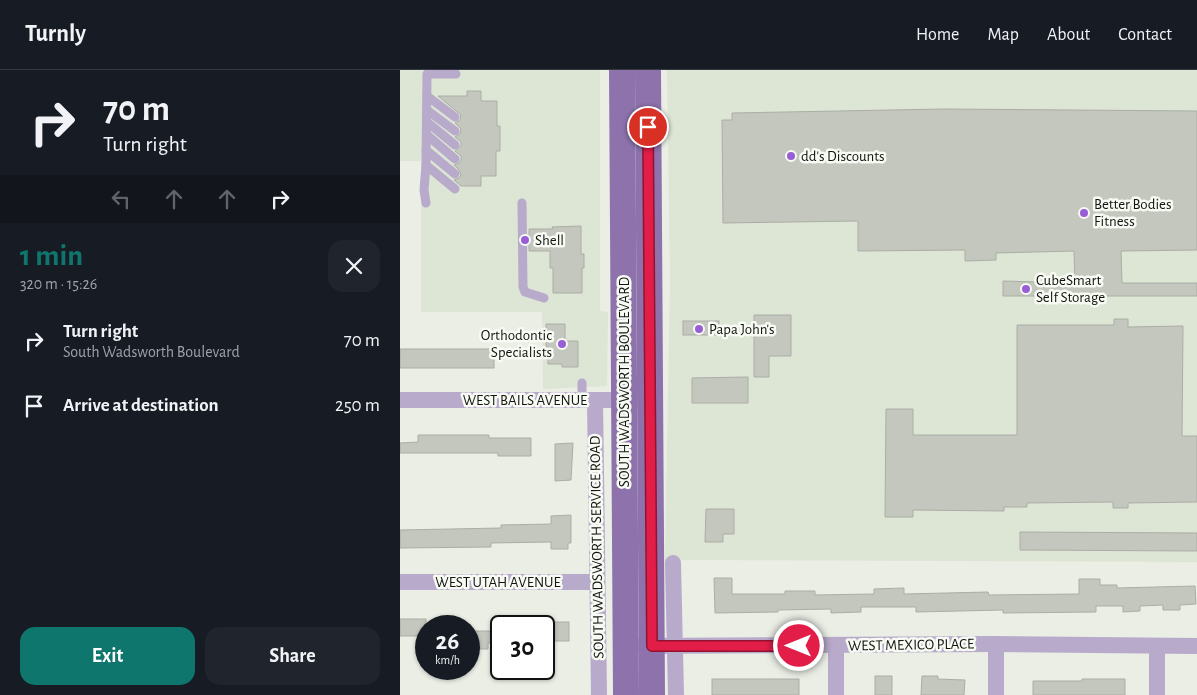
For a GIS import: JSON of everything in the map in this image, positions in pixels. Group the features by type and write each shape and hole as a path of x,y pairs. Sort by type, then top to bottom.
{"main road":[{"name":"SOUTH WADSWORTH BOULEVARD","path":"622,70 626,695"},
{"name":"SOUTH WADSWORTH BOULEVARD","path":"648,70 650,400 663,646 652,695"}],"street":[{"name":"WEST BAILS AVENUE","path":"400,400 650,400"},
{"name":"SOUTH WADSWORTH SERVICE ROAD","path":"589,400 597,582 598,695"},
{"name":"SOUTH WADSWORTH BOULEVARD","path":"673,563 663,646 676,695"},
{"name":"WEST UTAH AVENUE","path":"400,582 597,582"},
{"name":"WEST MEXICO PLACE","path":"625,646 996,644 1197,646"},
{"path":"996,644 996,695"},
{"path":"836,646 836,695"},
{"path":"1157,646 1157,695"}],"lane":[{"path":"426,203 424,176 427,135 427,74 456,74"},
{"path":"427,96 455,116"},
{"path":"427,110 455,131"},
{"path":"427,122 455,145"},
{"path":"427,135 455,160"},
{"path":"426,150 455,174"},
{"path":"426,166 455,189"},
{"path":"522,203 523,288 528,294 544,298"},
{"path":"582,383 589,400"}],"shaded area":[{"path":"400,70 600,70 600,311 608,312 607,386 543,389 542,312 421,312 421,161 400,161"},
{"path":"667,70 1197,70 1197,562 665,560 670,280"}],"building":[{"path":"467,91 481,91 481,101 497,101 500,151 496,151 496,176 481,176 481,186 461,186 454,180 461,175 454,165 461,160 461,156 455,151 461,146 461,142 455,137 460,134 461,129 455,123 460,120 461,115 438,96 467,96"},
{"path":"944,109 1197,111 1197,250 1121,251 1122,283 1197,283 1197,296 1003,296 1003,281 1075,283 1074,251 996,253 996,260 965,261 965,250 858,251 858,221 723,223 722,120 732,120 732,113"},
{"name":"Shell","path":"581,226 581,254 584,254 582,293 553,293 553,268 550,268 550,251 529,251 529,229"},
{"path":"754,315 791,315 791,356 769,356 769,377 754,377"},
{"path":"1114,319 1128,319 1128,327 1183,326 1182,436 1197,436 1197,502 1128,503 1128,508 1113,508 1113,502 1027,503 1027,507 1004,507 1004,511 913,510 913,517 885,517 886,409 913,409 913,435 1017,435 1017,325 1114,325"},
{"path":"683,321 719,321 719,335 683,335"},
{"name":"Orthodontic Specialists","path":"546,324 565,324 565,341 578,341 578,367 562,367 562,364 548,364"},
{"path":"400,349 494,349 494,368 400,368"},
{"path":"748,377 748,403 692,403 692,378"},
{"path":"418,435 489,435 489,438 531,438 531,456 498,456 498,453 400,453 400,443 418,442"},
{"path":"573,443 571,480 555,481 555,444"},
{"path":"706,509 734,509 734,534 723,534 723,542 705,542"},
{"path":"571,515 571,543 568,543 568,549 551,549 551,542 491,543 491,547 400,548 400,530 501,528 501,525 551,524 551,516"},
{"path":"1020,532 1197,533 1197,551 1020,550"},
{"path":"714,578 732,578 732,594 785,594 785,591 815,591 815,595 874,594 874,589 904,588 904,594 988,592 989,595 1079,594 1079,579 1100,579 1100,585 1117,585 1117,588 1195,586 1196,604 1180,605 1180,610 1163,610 1163,605 1140,606 1140,611 1123,612 1123,606 1096,606 1096,612 1003,613 1003,610 916,612 916,607 861,607 861,612 831,613 831,609 715,613"},
{"path":"400,619 415,619 415,636 400,636"},
{"path":"555,622 569,622 569,641 555,641"},
{"path":"480,631 490,631 488,649 480,649"},
{"path":"875,676 892,676 892,695 875,695"},
{"path":"922,676 938,676 938,679 965,680 964,695 921,695"},
{"path":"712,679 799,679 799,695 712,695"},
{"path":"1082,679 1125,679 1125,695 1033,695 1033,681 1082,681"}],"place":[{"name":"dd's Discounts","path":"791,156"},
{"name":"Better Bodies Fitness","path":"1084,213"},
{"name":"Shell","path":"525,240"},
{"name":"CubeSmart Self Storage","path":"1026,289"},
{"name":"Papa John's","path":"699,329"},
{"name":"Orthodontic Specialists","path":"562,344"}],"route":[{"path":"648,127 652,646 799,646"}]}
